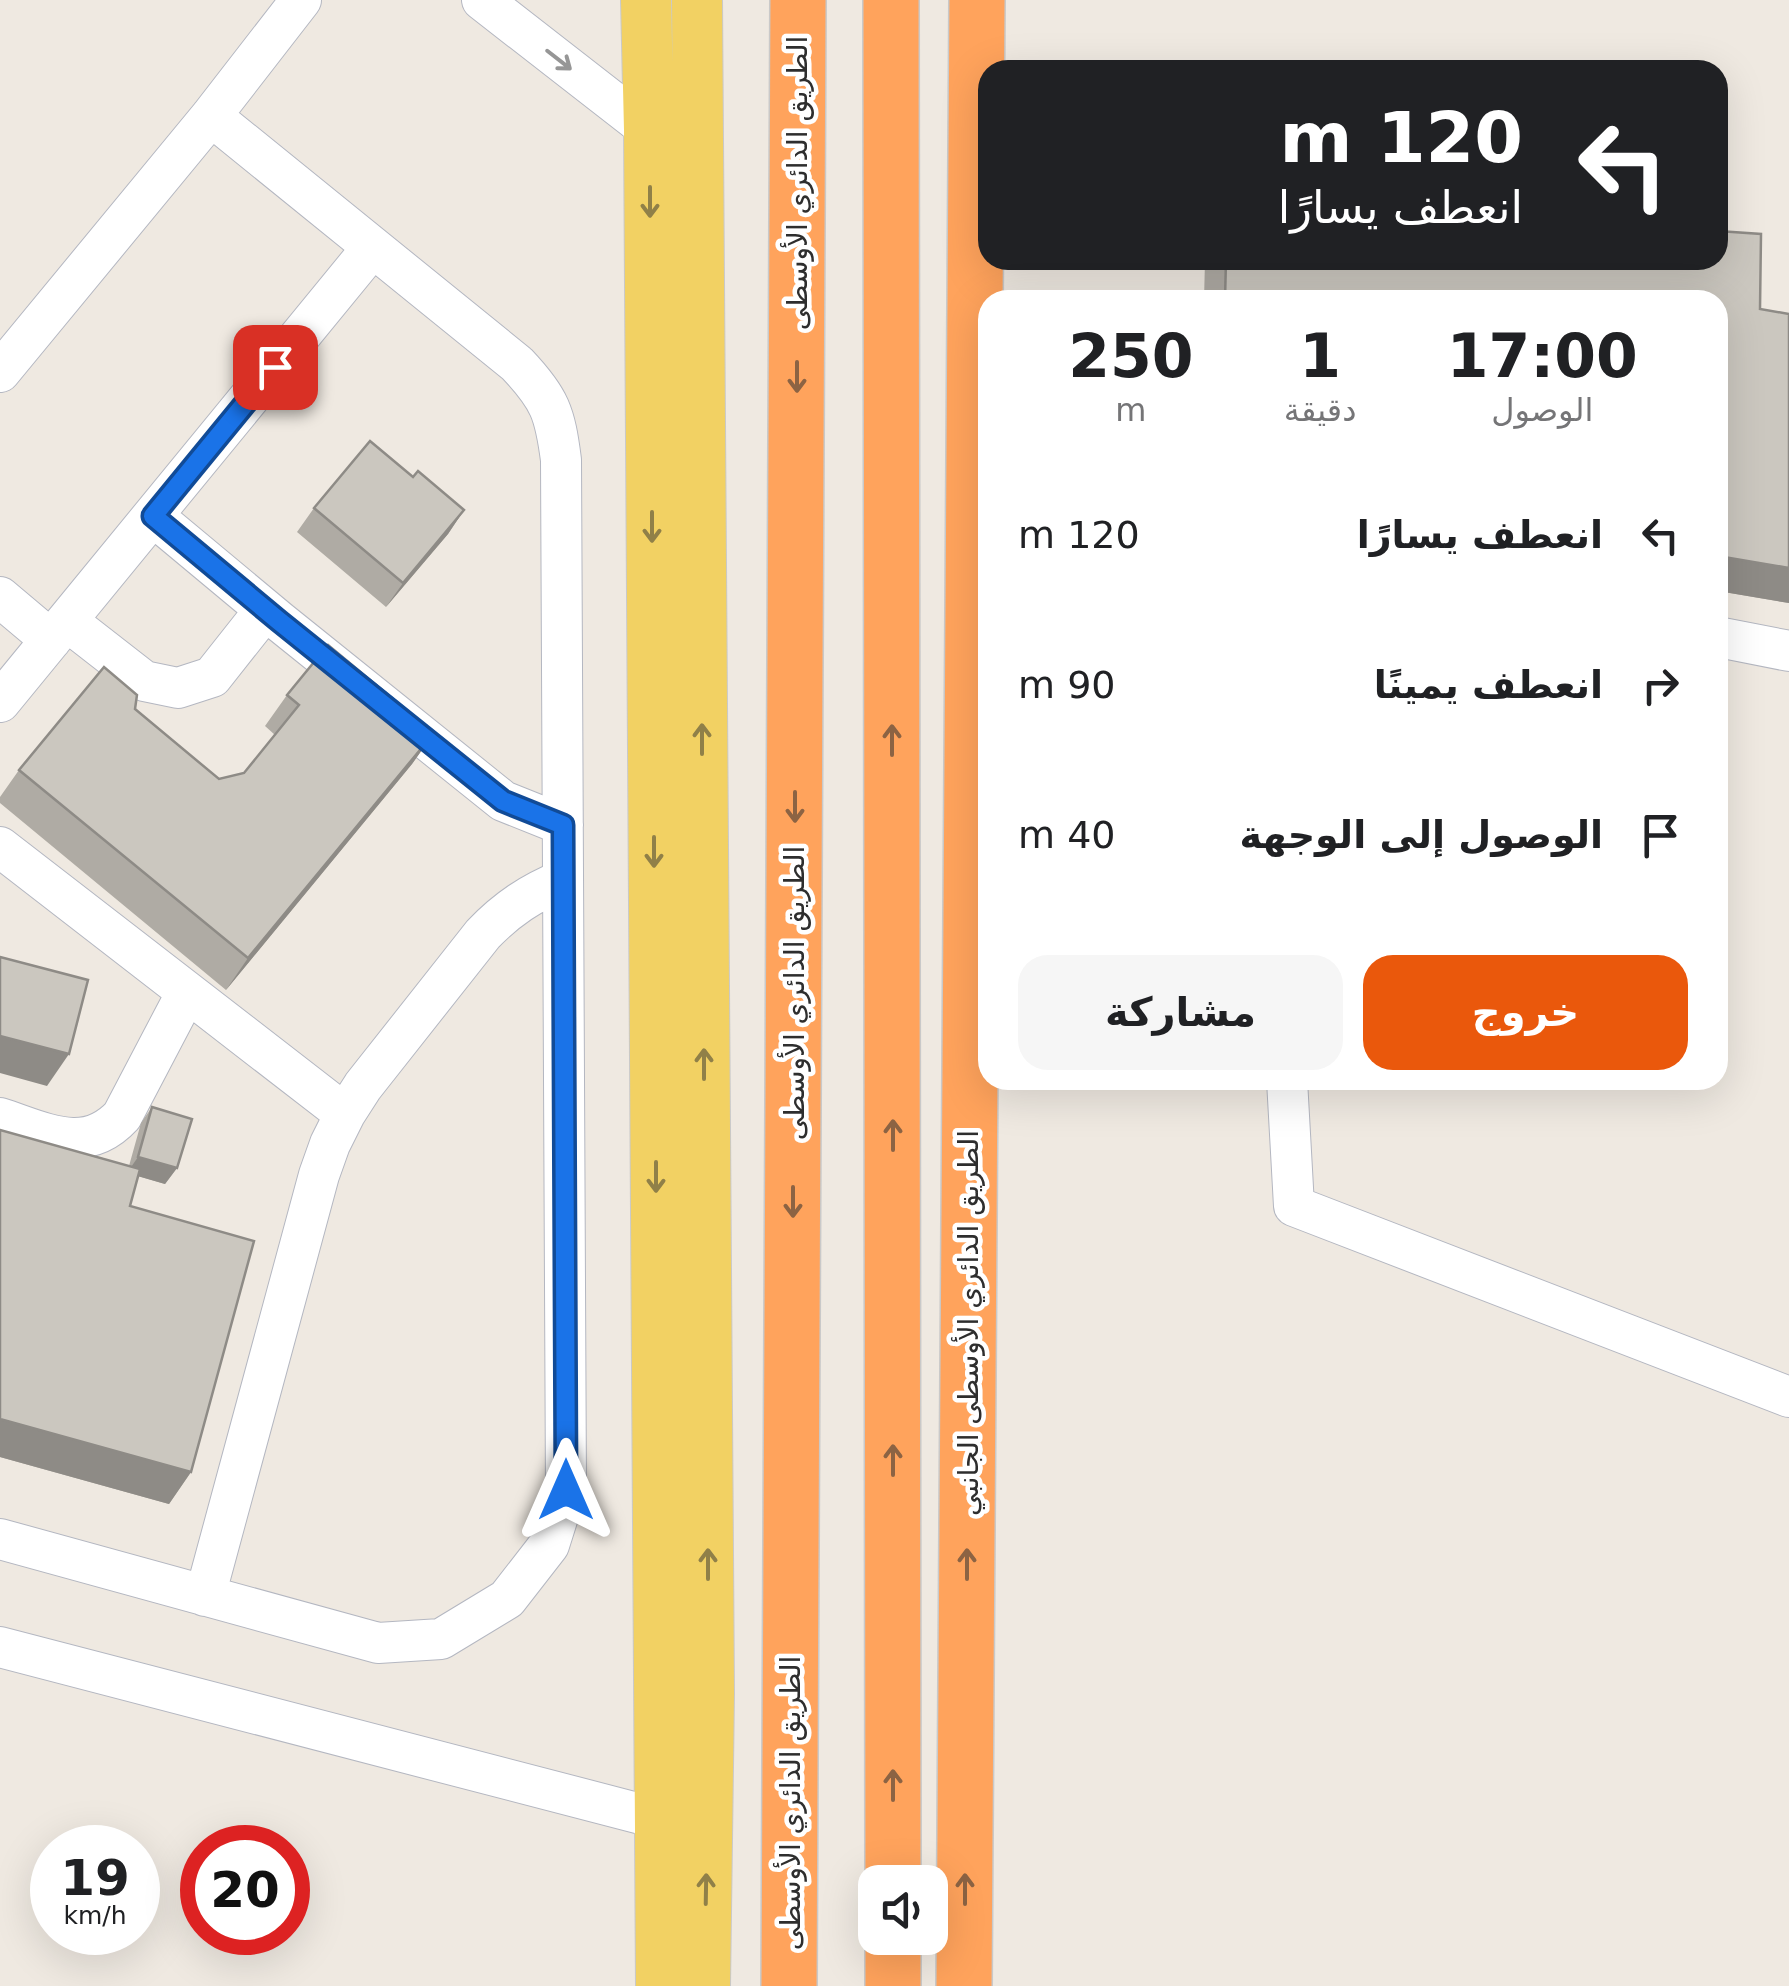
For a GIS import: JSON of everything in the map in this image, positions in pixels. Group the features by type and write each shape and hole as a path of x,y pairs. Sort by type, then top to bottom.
{"highway":[{"name":"الطريق الدائري الأوسطى","path":"790,1986 798,0"},
{"path":"892,0 893,1865"},
{"name":"الطريق الدائري الأوسطى الجانبي","path":"964,1986 977,0"},
{"path":"893,1955 894,1986"}],"main road":[{"path":"697,0 709,1674 704,1986"},
{"path":"644,2 650,130 662,1986"}],"street":[{"path":"0,372 301,0"},
{"path":"482,0 650,130"},
{"path":"0,1538 378,1643 441,1638 507,1598 548,1545 566,1490 561,460 556,423 543,392 517,364 210,116"},
{"path":"0,702 372,248"},
{"path":"153,516 503,801 563,825"},
{"path":"0,597 144,682 178,688 212,677 265,610"},
{"path":"1728,639 1789,651"},
{"path":"0,848 345,1114"},
{"path":"205,1596 319,1175 345,1114 362,1086 483,934 520,900 563,880"},
{"path":"0,1118 73,1140 112,1126 122,1116 187,992"},
{"path":"1288,1090 1294,1206 1789,1397"},
{"path":"0,1647 660,1819"}],"building":[{"path":"1728,232 1761,234 1760,309 1789,314 1789,568 1728,558 1728,290 1225,290 1226,270 1728,270"},
{"path":"370,441 413,477 418,471 464,510 403,583 314,508"},
{"path":"328,645 434,733 248,958 19,770 104,667 137,695 135,709 219,779 244,773 299,705 287,695"},
{"path":"0,957 88,980 69,1054 0,1036"},
{"path":"152,1107 192,1119 177,1168 138,1157"},
{"path":"0,1130 140,1169 130,1206 254,1241 191,1472 0,1419"}],"route":[{"path":"275,367 153,516 503,801 563,825 566,1490"}]}
